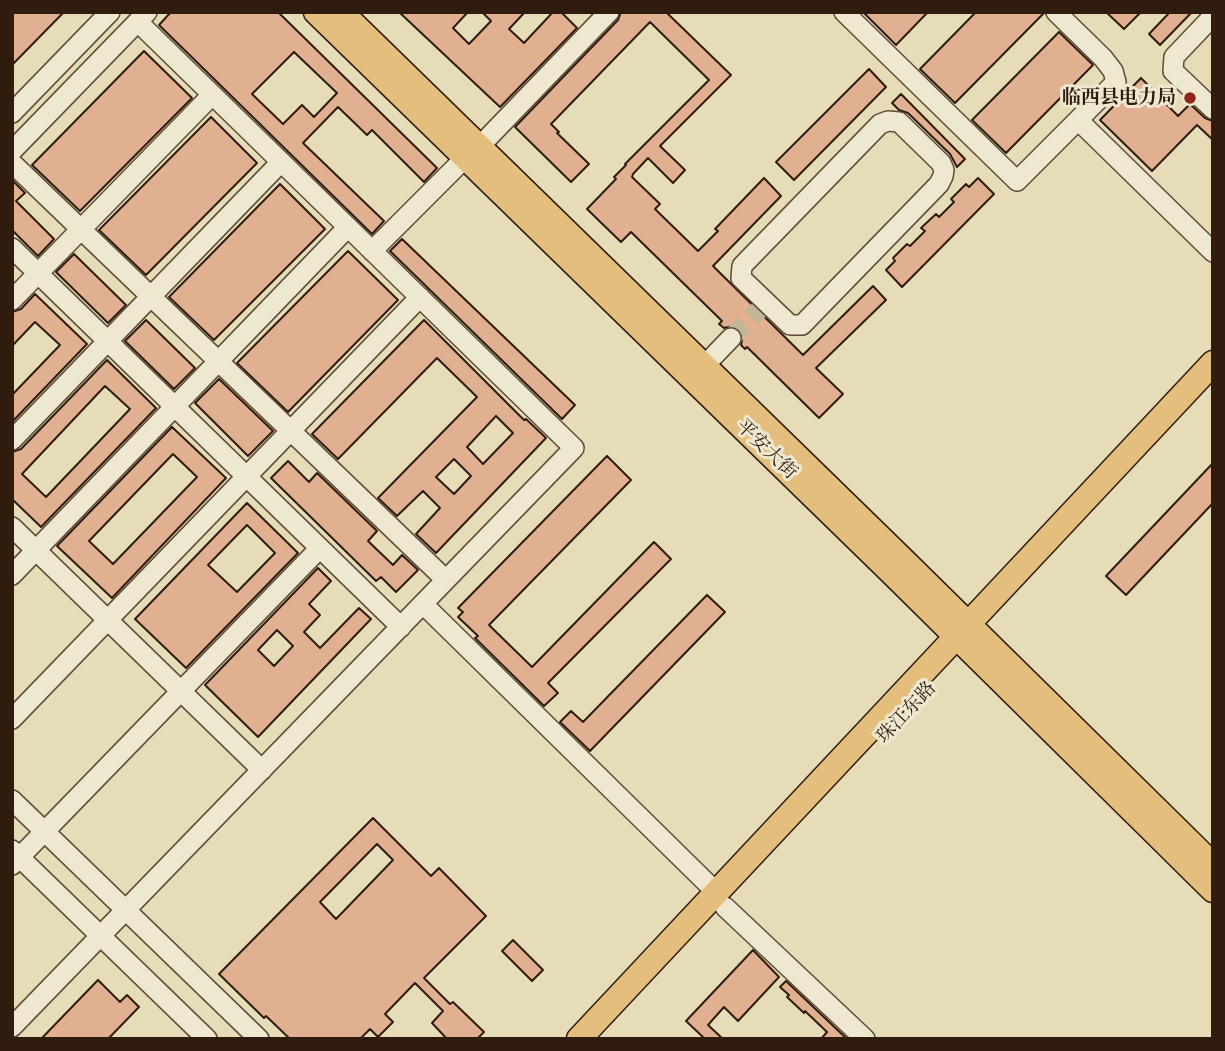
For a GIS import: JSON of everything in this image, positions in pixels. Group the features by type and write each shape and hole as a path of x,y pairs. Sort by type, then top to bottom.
{"main road":[{"name":"平安大街","path":"316,12 704,366 1213,890"},
{"name":"平安大街","path":"341,12 472,152 967,635 1213,865"},
{"path":"602,1039 721,900 967,635 1213,363"},
{"path":"967,635 1213,388"},
{"path":"579,1039 721,900"}],"street":[{"path":"12,113 110,12"},
{"path":"372,251 609,12"},
{"path":"845,12 1017,181 1116,82 1113,71 1104,58 1056,12"},
{"path":"1213,16 1174,57 1173,71 1213,109"},
{"path":"12,152 142,17 212,94 575,448 12,1027"},
{"path":"12,300 212,94"},
{"path":"1077,120 1213,252"},
{"path":"888,121 899,122 941,163 944,170 939,184 802,325 790,326 763,306 741,278 742,266 880,124 888,121"},
{"path":"12,440 281,162"},
{"path":"12,163 446,580"},
{"path":"12,575 348,227"},
{"path":"12,248 401,627"},
{"path":"12,719 420,298"},
{"path":"704,366 731,338"},
{"path":"12,527 262,770"},
{"path":"207,1039 101,936 15,858 45,831 320,548"},
{"path":"423,604 865,1039"},
{"path":"12,800 259,1039"}],"building":[{"path":"12,12 64,12 12,65"},
{"path":"171,12 278,12 437,168 424,182 372,130 367,135 338,107 303,143 384,221 372,234 159,25","holes":["294,52 337,93 314,117 302,105 283,124 252,94"]},
{"path":"399,12 468,12 453,28 469,44 491,21 482,12 525,12 509,29 524,43 553,12 561,12 577,28 500,107"},
{"path":"621,12 666,12 731,75 660,146 685,170 673,183 648,158 633,174 632,177 660,204 655,209 698,251 718,231 715,229 764,178 781,196 713,266 803,355 873,286 886,300 816,368 843,394 819,418 747,347 745,349 741,345 743,335 739,329 733,326 724,328 719,324 722,321 631,232 621,242 587,209 616,179 614,177 625,164 709,80 650,22 551,124 589,164 571,182 515,127 618,20"},
{"path":"863,12 928,12 896,45"},
{"path":"976,12 1044,13 955,103 920,69"},
{"path":"1106,12 1141,12 1124,29"},
{"path":"1170,12 1192,12 1160,45 1149,34"},
{"path":"1059,32 1093,65 1006,153 972,120"},
{"path":"144,51 192,98 80,211 32,165"},
{"path":"869,69 886,87 794,180 776,162"},
{"path":"1141,78 1178,116 1190,104 1205,118 1213,121 1213,140 1197,125 1152,171 1100,120"},
{"path":"901,94 965,159 957,167 950,154 908,113 899,110 892,103"},
{"path":"211,117 257,163 146,275 99,230"},
{"path":"978,178 994,194 902,287 886,270 895,261 893,258 925,231 921,228 936,214 939,217 954,202 951,199 966,184 969,187"},
{"path":"12,180 25,193 16,201 54,239 38,256 12,230"},
{"path":"280,184 325,229 214,340 169,297"},
{"path":"402,239 575,405 562,419 390,251"},
{"path":"348,251 398,300 288,412 237,363"},
{"path":"74,254 126,305 108,323 56,272"},
{"path":"35,294 87,344 12,422 12,395 60,345 35,322 12,346 12,312 21,309"},
{"path":"146,320 195,368 174,389 125,341"},
{"path":"424,320 524,420 546,438 436,553 416,534 440,508 423,491 397,516 378,498 477,397 437,358 338,459 312,434","holes":["496,416 513,433 483,464 467,447","454,459 471,476 454,494 436,477"]},
{"path":"107,360 156,408 41,527 12,499 12,452 21,449","holes":["105,386 130,409 46,497 22,474"]},
{"path":"219,379 273,431 248,456 195,403"},
{"path":"172,427 226,478 112,598 57,546","holes":["173,454 197,477 113,564 89,541"]},
{"path":"607,456 631,480 489,625 532,667 654,542 671,559 548,683 558,693 544,706 475,638 478,636 458,617 463,612 458,608"},
{"path":"288,461 309,482 317,473 377,531 368,541 393,565 402,555 418,570 396,592 381,577 376,581 271,478"},
{"path":"1213,463 1213,503 1126,595 1106,576"},
{"path":"247,503 298,553 186,668 135,619","holes":["247,525 275,553 237,592 208,565"]},
{"path":"318,568 331,581 309,604 320,615 304,632 320,648 359,608 371,619 258,737 205,685","holes":["277,630 293,646 274,666 258,650"]},
{"path":"707,595 725,612 590,751 560,722 571,711 583,722"},
{"path":"373,818 431,876 439,868 486,916 424,978 484,1032 477,1039 447,1039 432,1023 443,1011 415,983 385,1014 393,1022 378,1037 370,1029 360,1039 290,1039 219,974","holes":["377,844 393,860 336,919 320,902"]},
{"path":"513,940 543,970 532,981 502,951"},
{"path":"753,950 779,977 738,1021 724,1007 708,1025 723,1039 705,1039 686,1021"},
{"path":"98,980 120,1002 127,995 139,1007 108,1039 41,1039"},
{"path":"786,981 847,1039 821,1039 827,1032 787,997 789,995 780,987"}],"tunnel":[{"path":"731,338 760,309"}],"place":[{"name":"临西县电力局","path":"1190,98"}]}
